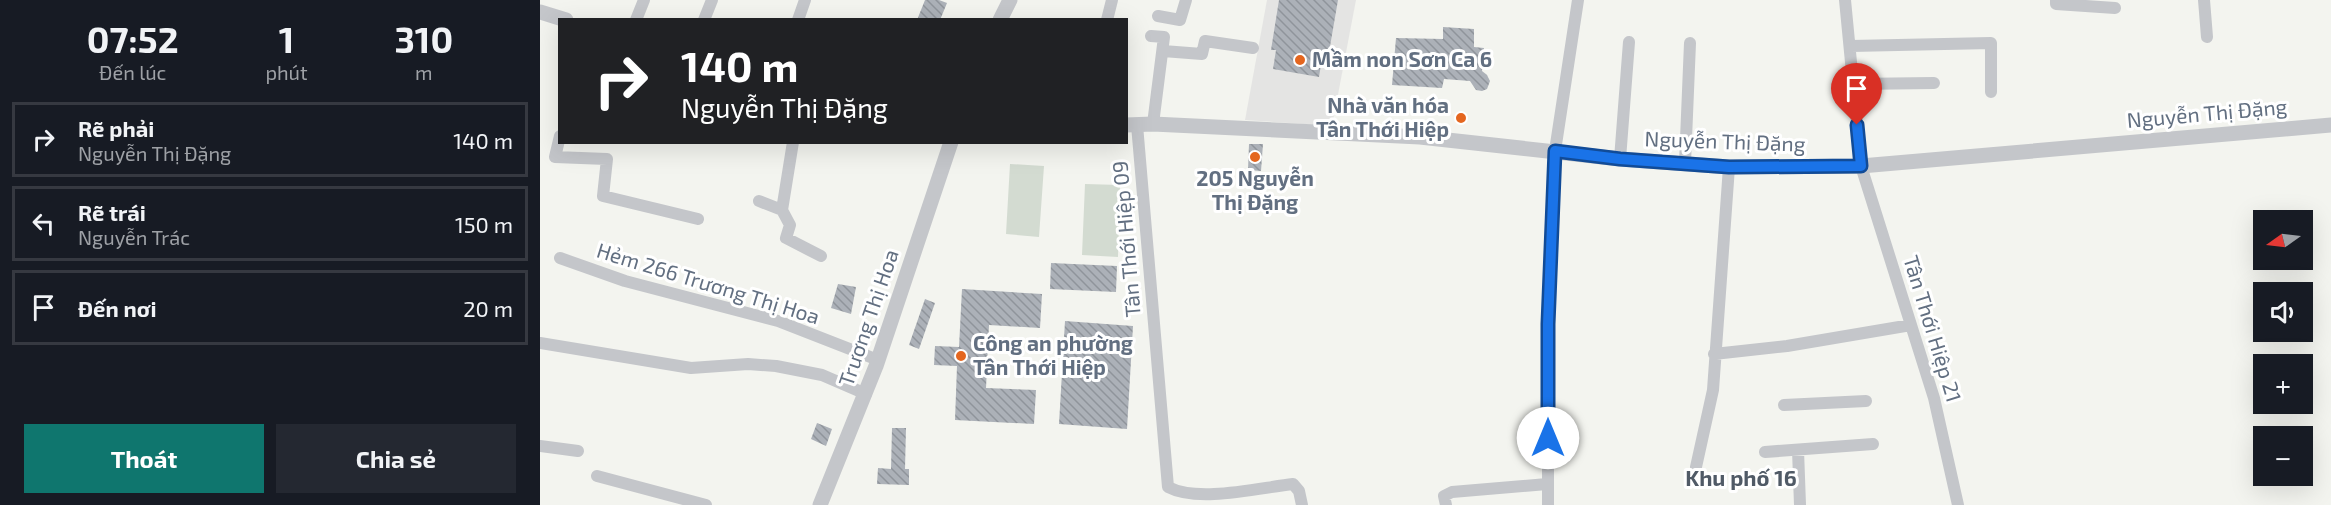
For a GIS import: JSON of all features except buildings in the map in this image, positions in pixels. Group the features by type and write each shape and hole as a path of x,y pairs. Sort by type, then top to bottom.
{"street":[{"path":"637,18 644,0"},
{"path":"705,18 712,0"},
{"path":"799,18 805,0"},
{"path":"1001,18 1010,0"},
{"path":"1108,18 1112,0"},
{"path":"1158,16 1180,20 1186,0"},
{"path":"1548,505 1548,324 1555,151 1578,0"},
{"name":"Tân Thới Hiệp 21","path":"1845,0 1861,166 1934,398 1958,505"},
{"path":"2056,0 2056,4 2115,8"},
{"path":"2204,0 2207,37"},
{"path":"540,12 560,18"},
{"path":"1139,124 1163,51 1164,37 1151,36"},
{"path":"1163,51 1202,54 1205,41 1252,48"},
{"path":"1620,159 1629,42"},
{"path":"1685,163 1690,43"},
{"path":"1851,46 1991,43 1991,92"},
{"path":"1853,84 1934,83"},
{"name":"Nguyễn Thị Đặng","path":"1139,124 1420,137 1620,159 1729,167 1861,166 2331,125"},
{"name":"Tân Thới Hiệp 09","path":"1139,124 1168,487 1179,493 1199,495 1293,484 1299,491 1302,505"},
{"path":"558,144 555,157 607,159 603,196 698,219"},
{"path":"793,144 782,210 790,225 786,238 821,256"},
{"name":"Trương Thị Hoa","path":"820,505 866,394 950,144"},
{"path":"1696,467 1713,390 1729,167"},
{"path":"759,201 782,210"},
{"name":"Hẻm 266 Trương Thị Hoa","path":"560,258 626,281 778,321 878,360"},
{"path":"1714,354 1787,346 1911,325"},
{"path":"540,343 691,368 748,364 776,366 822,375 866,394"},
{"path":"1784,405 1866,400"},
{"path":"1765,452 1873,444"},
{"path":"540,446 578,451"},
{"path":"1798,450 1800,505"},
{"path":"597,476 706,505"},
{"path":"1446,505 1444,496 1452,492 1547,484"}],"shaded area":[{"name":"Mầm non Sơn Ca 6","path":"1267,0 1356,0 1332,126 1245,120"},
{"path":"1010,164 1044,166 1039,237 1006,234"},
{"path":"1085,184 1120,185 1118,257 1082,255"}],"place":[{"name":"Mầm non Sơn Ca 6","path":"1300,60"},
{"name":"Nhà văn hóa Tân Thới Hiệp","path":"1461,118"},
{"name":"205 Nguyễn Thị Đặng","path":"1255,157"},
{"name":"Công an phường Tân Thới Hiệp","path":"961,356"}],"district":[{"name":"Khu phố 16","path":"1741,478"}],"route":[{"path":"1548,438 1548,324 1555,151 1620,159 1729,167 1861,166 1857,125"}]}
